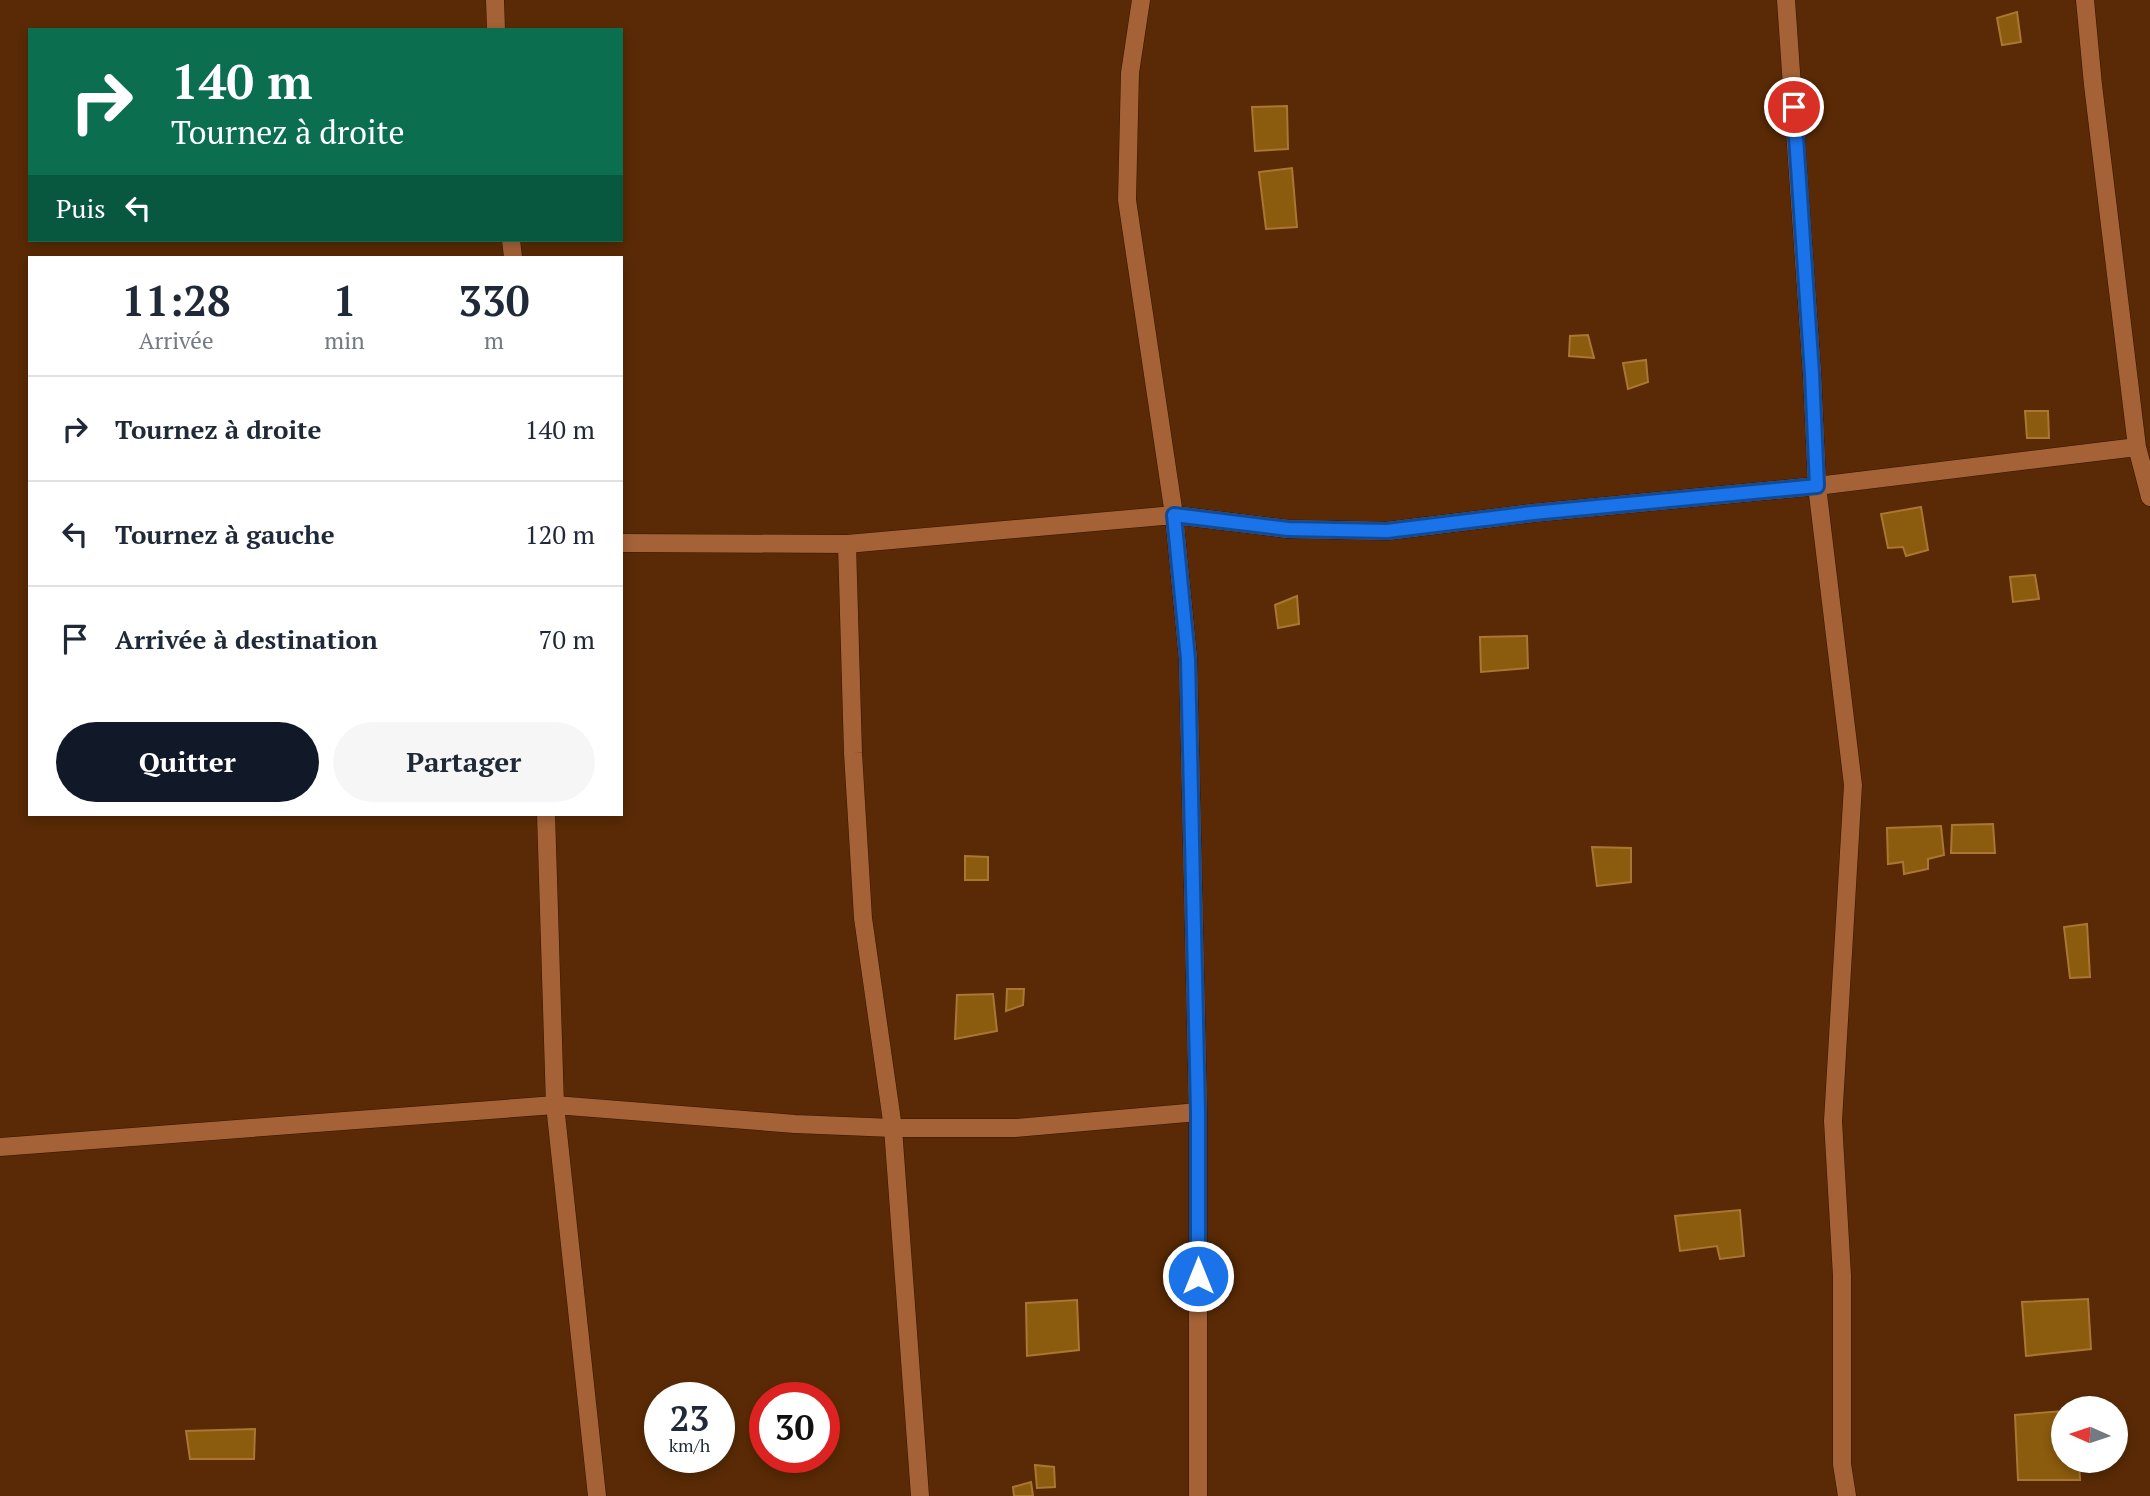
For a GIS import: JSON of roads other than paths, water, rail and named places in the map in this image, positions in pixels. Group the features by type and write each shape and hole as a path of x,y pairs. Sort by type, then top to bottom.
{"street":[{"path":"495,0 496,28"},
{"path":"1141,0 1130,73 1127,200 1174,515 1188,659 1198,1112 1198,1496"},
{"path":"1786,0 1812,374 1817,486 1853,785 1833,1121 1842,1276 1842,1464 1847,1496"},
{"path":"2085,0 2137,447 2150,497"},
{"path":"623,543 847,544 1174,515 1288,529 1387,531 1533,513 1817,486 2137,447"},
{"path":"847,544 853,753 863,918 892,1128 919,1496"},
{"path":"546,816 555,1105 597,1496"},
{"path":"0,1147 555,1105 795,1124 892,1128 1014,1128 1198,1112"}]}
